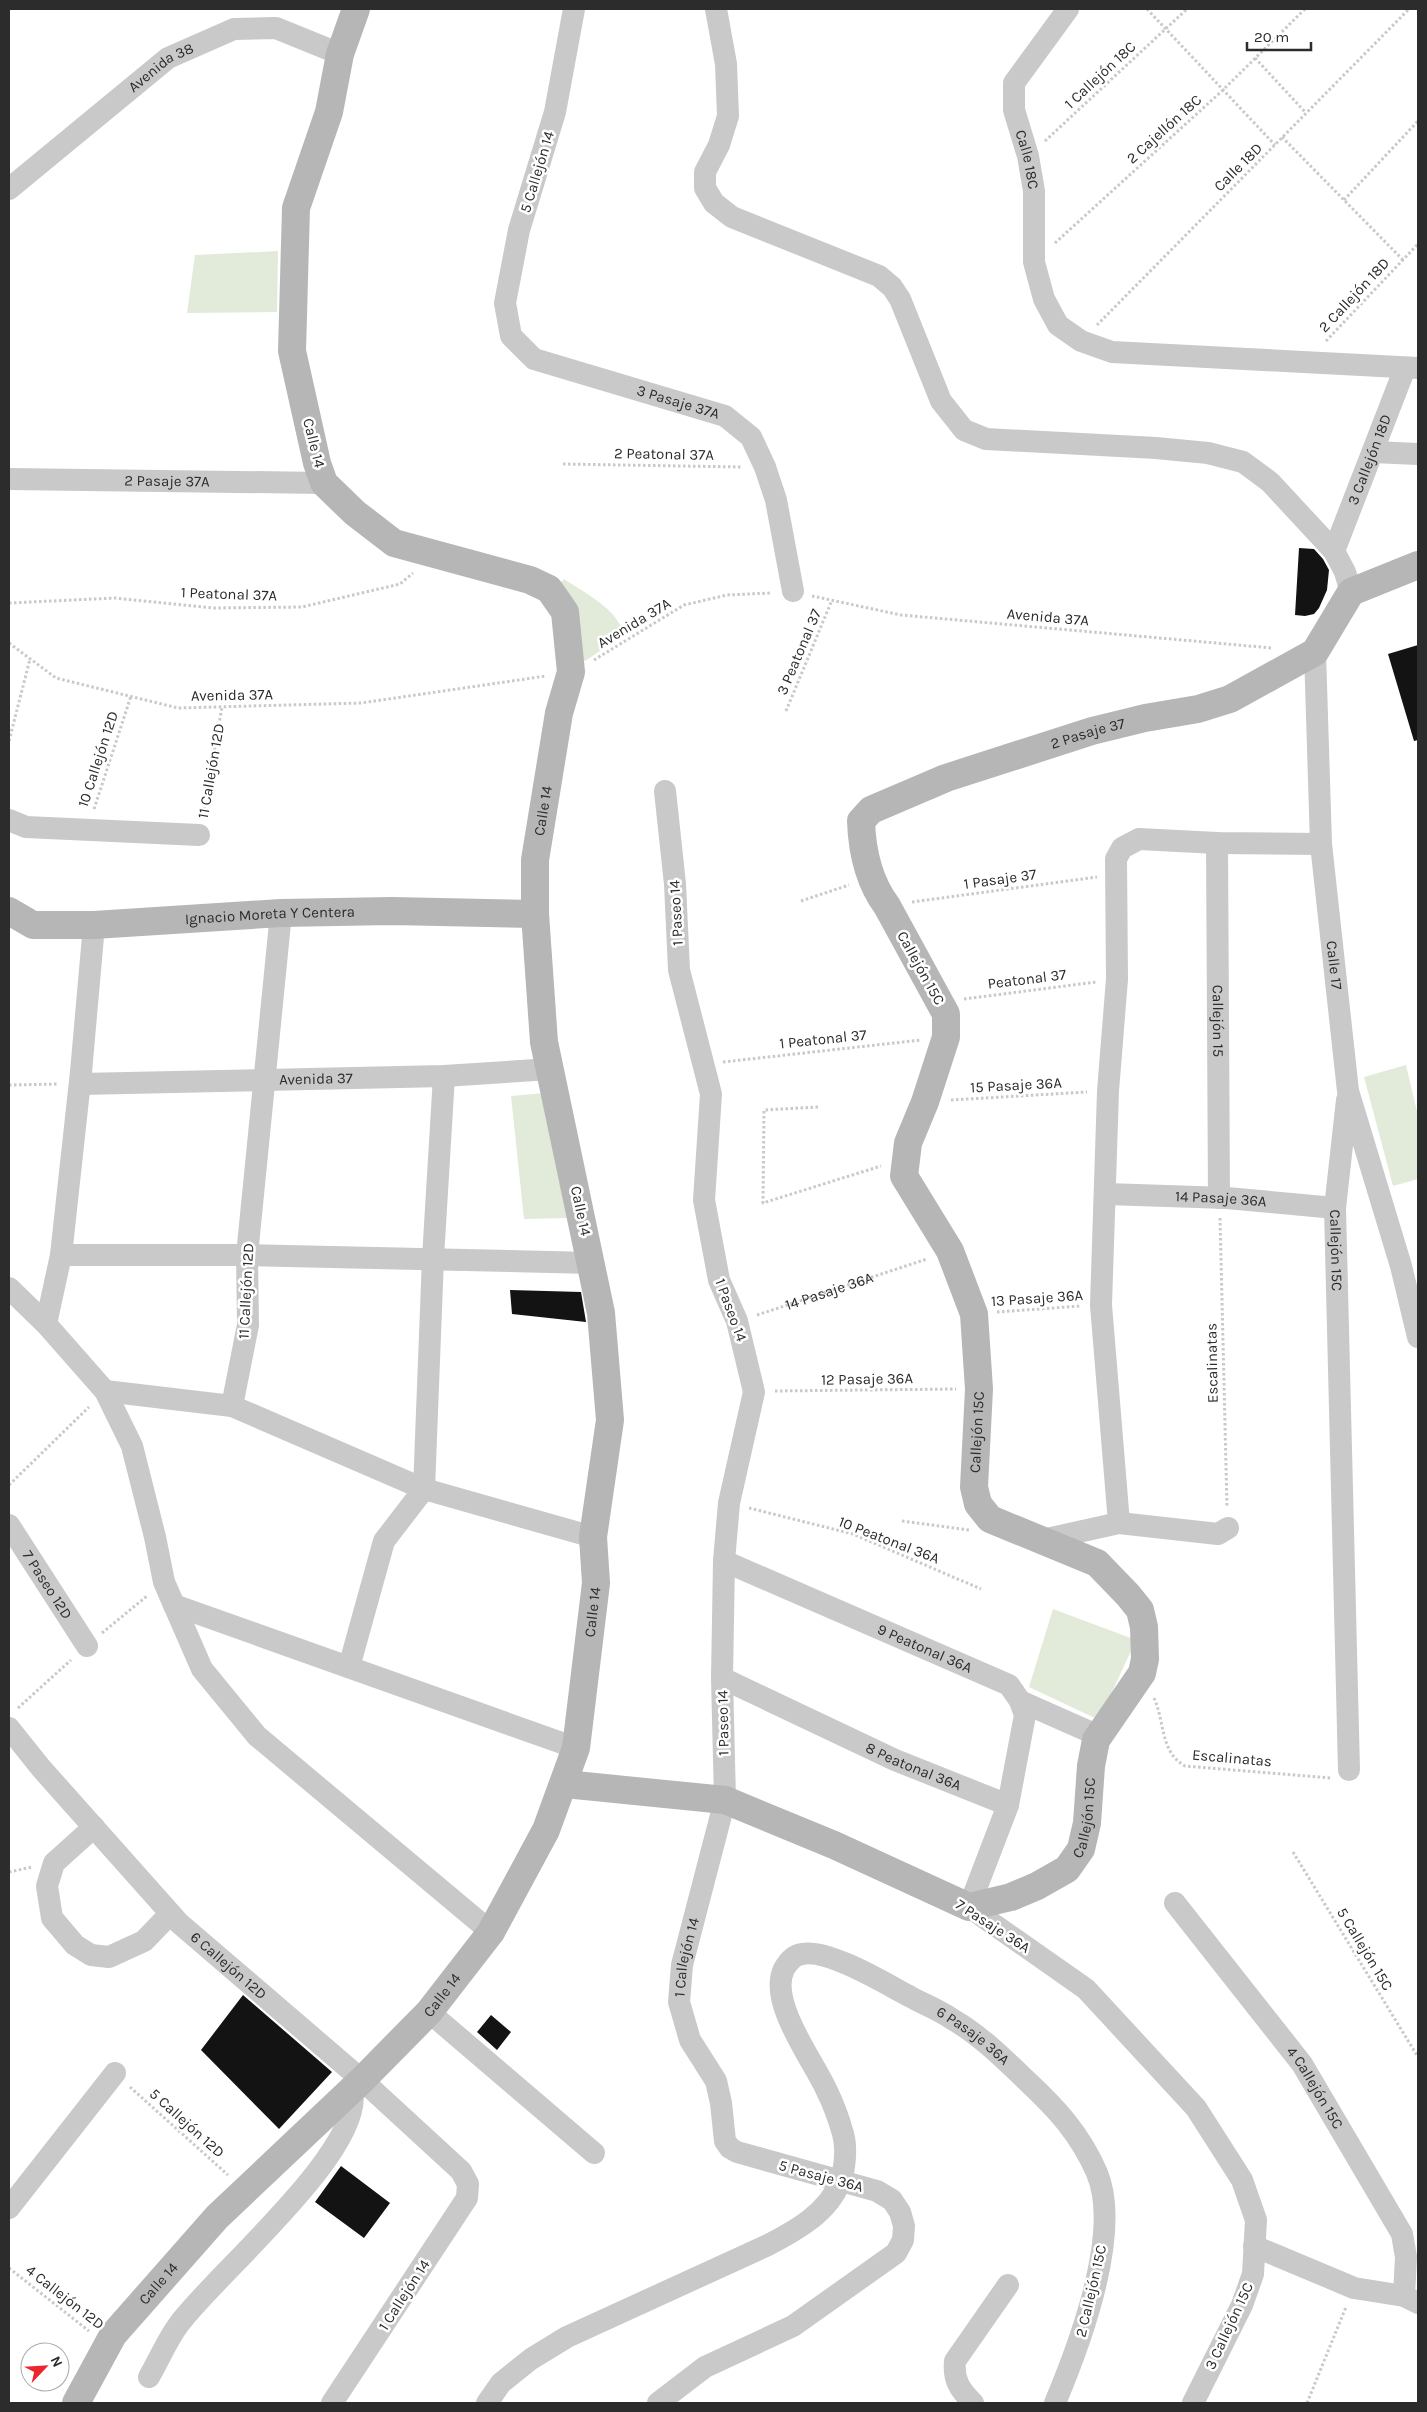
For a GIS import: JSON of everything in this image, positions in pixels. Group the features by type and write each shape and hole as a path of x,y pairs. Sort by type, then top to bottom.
{"street":[{"name":"Calle 14","path":"76,2403 112,2335 210,2224 357,2085 428,2012 491,1932 546,1830 576,1748 596,1583 593,1537 610,1420 601,1313 544,1042 535,914 535,860 559,713 571,672 565,612 548,589 530,580 394,543 355,513 324,483 317,463 292,351 296,208 329,112 340,54 356,9"},
{"name":"5 Callejón 14","path":"511,336 506,303 518,239 555,112 574,9"},
{"path":"716,9 726,64 728,116 719,145 705,172 705,188 714,203 732,217 879,276 892,287 900,299 941,400 964,430 986,439 1165,449 1208,454 1243,462 1270,482 1334,551 1345,572 1351,592"},
{"name":"Calle 18C","path":"1068,9 1014,83 1014,110 1028,156 1034,191 1034,262 1044,299 1058,325 1081,341"},
{"name":"Avenida 38","path":"9,189 168,58 234,29 276,28 340,54"},
{"name":"3 Pasaje 37A","path":"511,336 534,359 725,416 750,437 766,467 776,500 793,592"},
{"path":"1081,341 1112,352 1412,368"},
{"name":"3 Callejón 18D","path":"1334,551 1373,452 1412,368"},
{"path":"1373,452 1418,454"},
{"name":"2 Pasaje 37A","path":"9,479 324,483"},
{"path":"1316,652 1351,592 1418,565"},
{"name":"2 Pasaje 37","path":"861,821 871,810 946,778 1092,732 1145,718 1198,709 1230,699 1316,652"},
{"name":"Calle 17","path":"1316,652 1321,844 1348,1092 1401,1266 1418,1337"},
{"name":"1 Paseo 14","path":"665,792 675,884 679,970 711,1094 704,1200 719,1280 737,1321 754,1392 729,1503 724,1562 722,1678 725,1800"},
{"path":"9,820 26,827 199,835"},
{"name":"Callejón 15C","path":"861,821 861,836 876,892 887,906 946,1014 946,1037 926,1102 908,1143 904,1176 950,1251 974,1314 979,1389 974,1487 978,1504 990,1518 1097,1563 1140,1610 1144,1628 1145,1658 1142,1673 1099,1736 1091,1766 1087,1823 1080,1849 1067,1869 1037,1886 1010,1897 969,1907"},
{"path":"1119,1523 1101,1305 1108,1091 1117,979 1116,867 1122,848 1139,839 1217,843 1321,844"},
{"name":"Callejón 15","path":"1217,843 1219,1198"},
{"name":"Ignacio Moreta Y Centera","path":"9,911 33,925 94,925 281,913 392,911 535,914"},
{"name":"11 Callejón 12D","path":"232,1406 248,1325 247,1255 281,913"},
{"path":"46,1324 61,1256 80,1084 94,925"},
{"name":"Avenida 37","path":"80,1084 444,1076 551,1068"},
{"path":"349,1667 384,1541 424,1489 433,1258 444,1076"},
{"name":"Callejón 15C","path":"1348,1092 1335,1208 1349,1770"},
{"name":"14 Pasaje 36A","path":"1106,1194 1219,1198 1335,1208"},
{"path":"61,1256 247,1255 592,1263"},
{"path":"9,1288 46,1324 105,1391 132,1446 155,1537 164,1582 202,1669 257,1736 491,1932"},
{"path":"105,1391 232,1406 424,1489 593,1537"},
{"path":"1042,1540 1119,1523 1218,1534 1228,1528"},
{"name":"7 Paseo 12D","path":"9,1525 87,1646"},
{"name":"9 Peatonal 36A","path":"724,1562 1009,1685 1020,1701"},
{"path":"174,1605 576,1748"},
{"name":"8 Peatonal 36A","path":"722,1678 895,1760 1008,1805"},
{"path":"1020,1701 1099,1736"},
{"path":"969,1907 1008,1805 1025,1715 1020,1701"},
{"name":"6 Callejón 12D","path":"9,1728 41,1768 170,1914 357,2085 461,2171 468,2184"},
{"name":"7 Pasaje 36A","path":"564,1784 725,1800 834,1845 969,1907 1086,1989 1196,2108 1242,2180 1256,2220 1254,2246"},
{"name":"1 Callejón 14","path":"725,1800 682,1965 679,2002 690,2040 716,2081 726,2141"},
{"path":"94,1828 54,1863 46,1886 52,1918 69,1938 91,1955 109,1957 144,1941 170,1914"},
{"name":"4 Callejón 15C","path":"1175,1903 1302,2064 1402,2234 1411,2299"},
{"name":"6 Pasaje 36A","path":"840,2182 844,2161 845,2138 827,2091 784,2010 780,1990 781,1975 788,1961 802,1954 839,1961 953,2019 997,2053 1061,2112 1085,2149 1098,2175"},
{"path":"428,2012 594,2153"},
{"path":"9,2208 115,2074"},
{"path":"149,2378 179,2324 311,2180 332,2152 353,2107 357,2085"},
{"name":"5 Pasaje 36A","path":"658,2403 705,2367 794,2326 896,2252 903,2240 904,2226 900,2212 892,2200 877,2191 737,2152 730,2148 726,2141"},
{"name":"2 Callejón 15C","path":"1055,2403 1079,2345 1103,2245 1103,2204 1098,2175"},
{"path":"487,2403 501,2383 531,2359 567,2337 792,2232 816,2214 829,2200 840,2182"},
{"name":"1 Callejón 14","path":"332,2403 467,2198 468,2184"},
{"path":"1254,2246 1354,2288 1411,2299"},
{"name":"3 Callejón 15C","path":"1193,2403 1242,2305 1253,2274 1254,2246"},
{"path":"973,2403 957,2384 954,2373 955,2361 1008,2286"}],"path":[{"path":"1147,9 1275,145"},
{"name":"1 Callejón 18C","path":"1028,156 1187,9"},
{"name":"2 Cajellón 18C","path":"1034,262 1223,90 1305,9"},
{"name":"Calle 18D","path":"1081,341 1409,9"},
{"path":"1255,58 1306,113"},
{"path":"1344,200 1418,122"},
{"path":"1282,137 1403,260"},
{"name":"2 Callejón 18D","path":"1307,362 1418,244"},
{"name":"2 Peatonal 37A","path":"563,464 766,467"},
{"name":"1 Peatonal 37A","path":"9,603 115,598 214,608 302,607 400,584 435,555"},
{"name":"Avenida 37A","path":"9,643 56,678 178,708 361,703 571,672 623,644 684,605 728,595 793,592 901,615 1276,649"},
{"name":"3 Peatonal 37","path":"786,712 832,600"},
{"path":"9,741 30,659"},
{"name":"10 Callejón 12D","path":"87,829 131,696"},
{"name":"11 Callejón 12D","path":"199,835 222,707"},
{"name":"1 Pasaje 37","path":"887,906 1116,867"},
{"path":"801,901 871,878"},
{"name":"Peatonal 37","path":"941,1002 1117,979"},
{"name":"1 Peatonal 37","path":"703,1064 946,1037"},
{"path":"9,1086 80,1084"},
{"name":"15 Pasaje 36A","path":"926,1102 1108,1091"},
{"path":"818,1107 764,1110 763,1202 905,1159"},
{"name":"Escalinatas","path":"1219,1198 1228,1528"},
{"name":"14 Pasaje 36A","path":"737,1321 950,1251"},
{"name":"13 Pasaje 36A","path":"974,1314 1101,1305"},
{"name":"12 Pasaje 36A","path":"754,1392 979,1389"},
{"path":"9,1485 105,1391"},
{"name":"10 Peatonal 36A","path":"729,1503 853,1534 980,1589"},
{"name":"Escalinatas","path":"1142,1673 1156,1703 1169,1753 1176,1761 1185,1766 1336,1778 1344,1776 1349,1770"},
{"name":"5 Callejón 15C","path":"1293,1852 1418,2057"},
{"name":"5 Callejón 12D","path":"115,2074 245,2190"},
{"name":"4 Callejón 12D","path":"9,2268 107,2345"},
{"path":"1307,2403 1354,2288"}],"green space":[{"path":"278,251 277,312 187,313 195,255"},
{"path":"564,579 600,602 615,617 624,635 585,661 581,661 579,656 580,625 577,611 558,586"},
{"path":"1406,1065 1418,1116 1418,1179 1393,1186 1364,1077"},
{"path":"545,1093 568,1218 524,1219 511,1096"},
{"path":"1053,1609 1136,1640 1099,1720 1029,1687"}],"building":[{"path":"1299,548 1314,549 1323,559 1329,570 1327,590 1319,608 1314,614 1305,616 1295,615"},
{"path":"1418,645 1418,740 1414,741 1388,654"},
{"path":"510,1290 581,1292 586,1322 512,1314"},
{"path":"243,1995 332,2072 279,2129 201,2050"},
{"path":"491,2015 511,2032 497,2050 477,2032"},
{"path":"341,2166 390,2203 364,2238 315,2202"}]}
